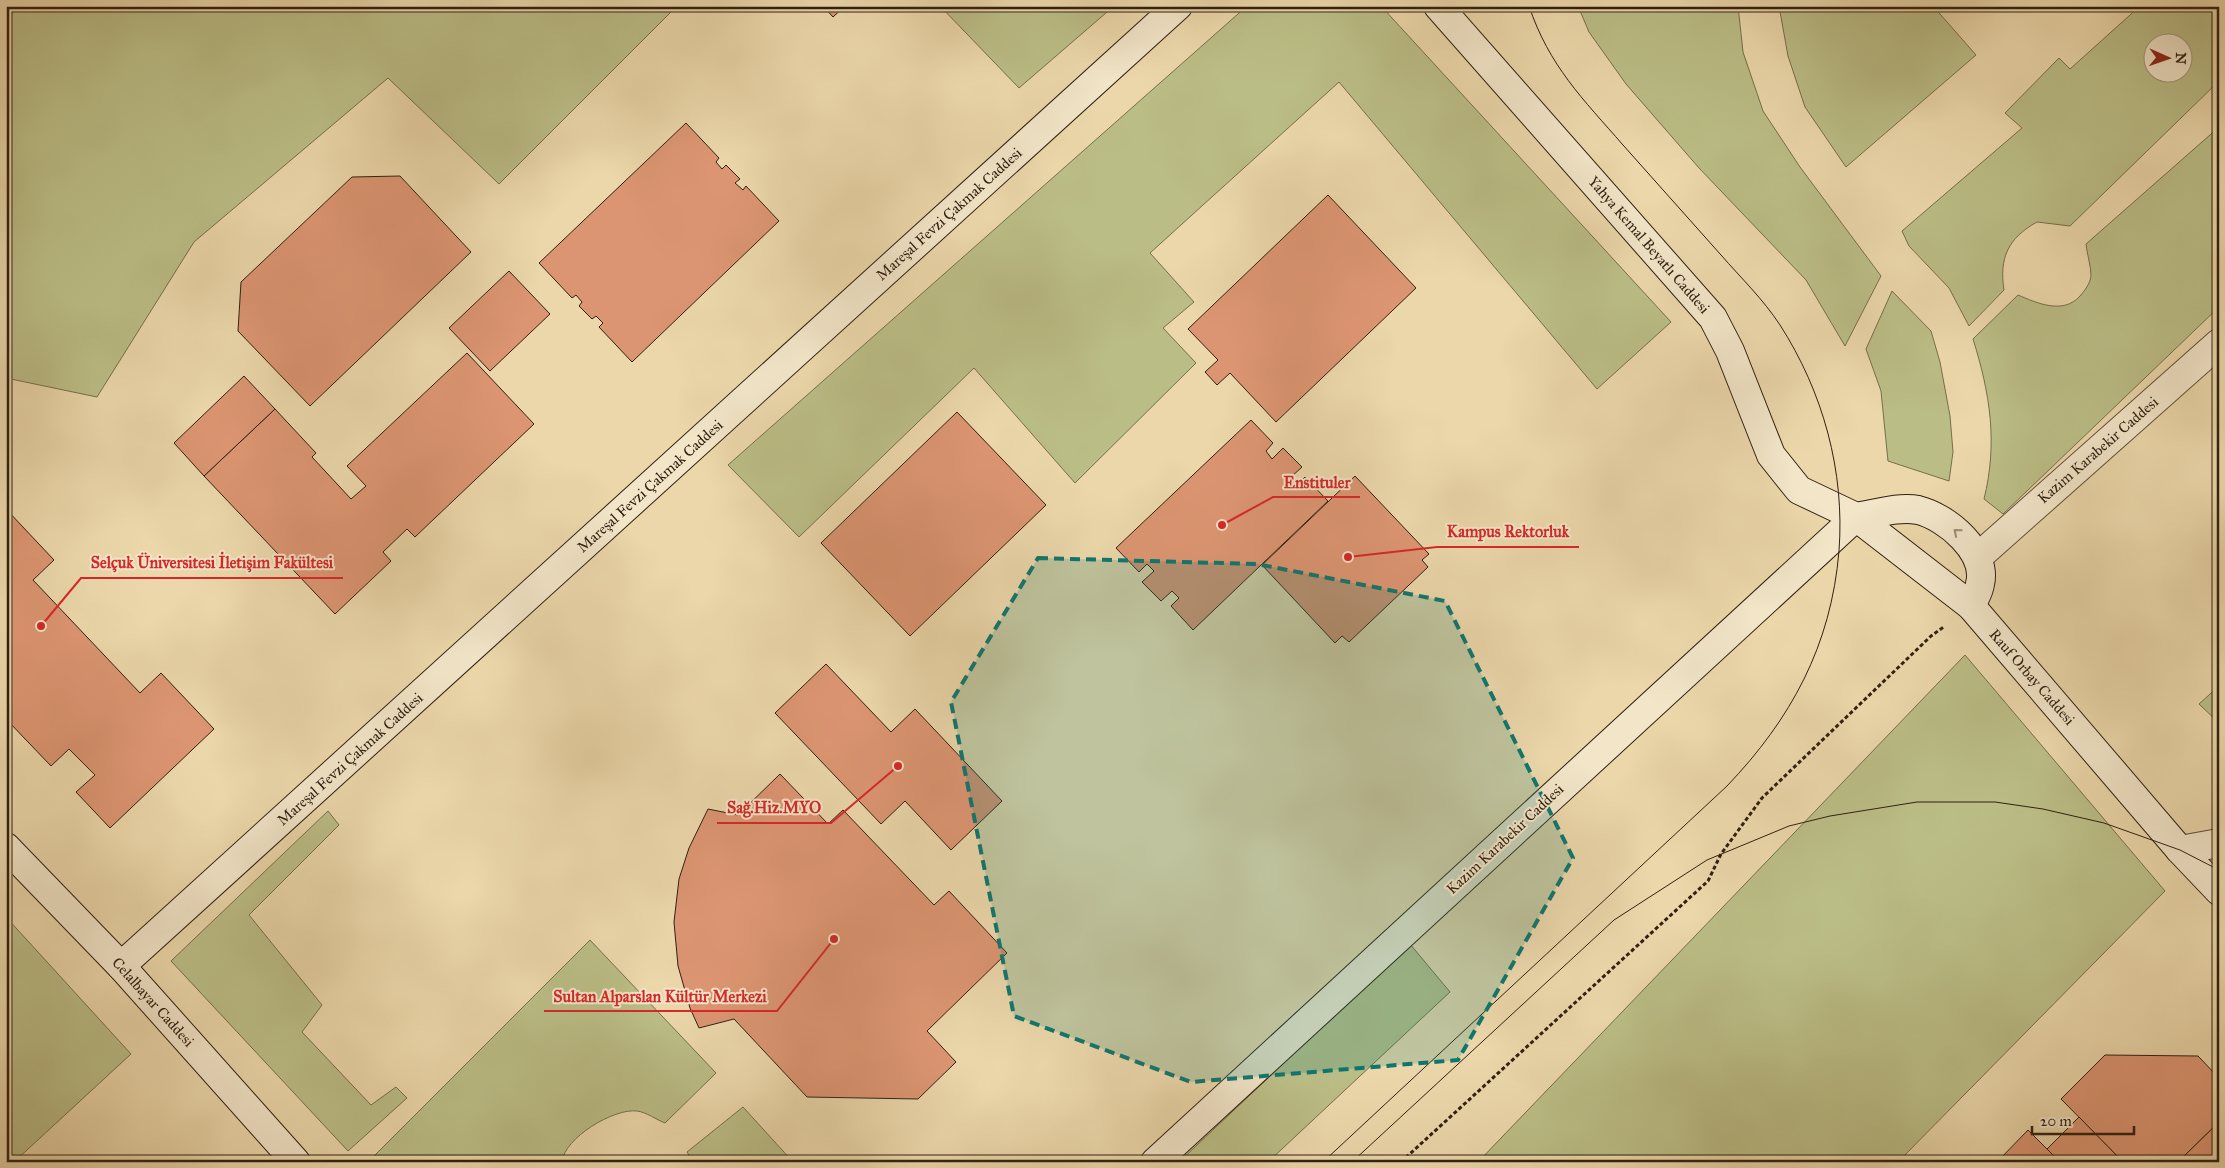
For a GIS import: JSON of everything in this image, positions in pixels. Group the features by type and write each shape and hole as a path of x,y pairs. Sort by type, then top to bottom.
{"street":[{"name":"Mareşal Fevzi Çakmak Caddesi","path":"121,966 1178,6"},
{"name":"Yahya Kemal Beyatlı Caddesi","path":"1438,6 1714,318 1730,351 1771,455 1799,490 1856,516 1971,606"},
{"name":"Kazim Karabekir Caddesi","path":"1978,557 2219,343"},
{"path":"1856,516 1917,510 1939,519 1961,535 1978,557 1981,583 1971,606"},
{"name":"Kazim Karabekir Caddesi","path":"1155,1162 1856,516"},
{"name":"Rauf Orbay Caddesi","path":"1971,606 2180,850 2219,892"},
{"path":"2180,850 2219,842"},
{"name":"Celalbayar Caddesi","path":"6,847 121,966 296,1162"}],"path":[{"path":"1401,1162 1708,881 1721,854 1762,798 1931,636 1971,606"}],"highlighted area":[{"path":"1038,558 1257,564 1445,601 1573,858 1458,1060 1191,1082 1014,1016 951,702"}],"green space":[{"path":"6,6 677,6 499,184 388,78 194,242 97,397 6,378"},
{"path":"940,6 1114,6 1019,88"},
{"path":"1247,6 1381,6 1671,322 1597,389 1339,82 1150,253 1194,302 1163,328 1196,363 1075,483 974,368 799,537 728,465"},
{"path":"1578,6 1738,6 1743,52 1763,111 1800,167 1881,276 1845,346 1806,280 1699,168 1626,84 1589,32"},
{"path":"1779,6 1933,6 1976,55 1846,167 1805,107 1788,56"},
{"path":"2140,6 2219,6 2219,81 2070,226 2037,222 2019,235 2012,242 2005,259 2003,268 2004,290 1969,326 1949,288 1909,246 1902,231 2022,128 2005,113 2059,58 2070,69"},
{"path":"2219,127 2219,307 2003,514 1984,499 1991,458 1990,418 1984,379 1973,339 2018,295 2050,306 2066,305 2080,296 2091,276 2086,244"},
{"path":"1892,291 1931,331 1940,362 1950,416 1953,452 1949,481 1888,461 1881,391 1866,349"},
{"path":"1965,655 2165,891 1898,1162 1478,1162"},
{"path":"2219,686 2219,723 2199,704"},
{"path":"328,811 339,825 249,915 322,1005 302,1032 371,1105 396,1087 407,1098 348,1151 171,961"},
{"path":"6,917 131,1054 14,1162 6,1162"},
{"path":"590,940 716,1073 665,1123 637,1111 616,1114 592,1126 571,1143 562,1162 368,1162"},
{"path":"1410,944 1450,992 1268,1162 1179,1162"},
{"path":"743,1107 793,1162 693,1162 687,1152"}],"building":[{"path":"823,6 845,6 833,17"},
{"path":"686,123 719,158 716,162 722,169 726,165 740,179 735,183 743,190 746,186 779,221 632,362 599,327 603,323 596,316 592,319 579,306 582,302 576,295 572,298 539,263"},
{"path":"400,176 471,252 310,406 238,331 241,282 352,177"},
{"path":"1328,195 1416,288 1276,422 1230,373 1217,385 1205,372 1218,360 1188,329"},
{"path":"509,271 550,314 490,371 449,328"},
{"path":"467,353 534,424 415,537 407,529 383,552 391,561 335,614 204,476 275,409 316,453 312,457 351,499 366,486 347,466"},
{"path":"244,376 275,409 204,476 174,443"},
{"path":"957,412 1046,505 910,636 821,543"},
{"path":"1251,420 1273,443 1266,451 1272,459 1283,448 1302,467 1290,478 1297,485 1305,477 1328,501 1193,630 1171,606 1179,598 1172,591 1161,601 1142,582 1154,571 1147,564 1139,572 1116,548"},
{"path":"1355,476 1429,554 1422,560 1428,567 1349,642 1342,636 1335,643 1262,565"},
{"path":"6,509 54,560 33,580 140,693 161,673 214,729 110,828 76,792 95,775 69,749 51,766 6,719"},
{"path":"826,664 891,732 915,709 1002,801 951,850 905,801 881,824 775,713"},
{"path":"780,774 828,824 843,810 934,905 949,891 1007,953 927,1031 956,1062 918,1099 807,1097 734,1019 699,1028 690,1008 678,966 674,922 679,879 689,848 708,809 738,815"},
{"path":"2105,1055 2198,1056 2219,1078 2219,1122 2178,1162 2123,1162 2061,1099"},
{"path":"2079,1117 2123,1162 2060,1162 2047,1149"},
{"path":"2219,1122 2219,1162 2178,1162"},
{"path":"2028,1130 2060,1162 1997,1162"}],"tram line":[{"path":"1323,1162 1727,786 1750,761 1788,707 1804,679 1817,649 1835,586 1840,521 1834,462 1828,433 1819,405 1795,351 1780,325 1759,297 1581,97 1546,47 1529,6"},
{"path":"1352,1162 1614,920 1707,860 1789,826 1830,816 1917,802 1995,802 2043,809 2104,823 2180,850 2219,870"}],"place":[{"name":"Enstituler","path":"1222,525"},
{"name":"Kampus Rektorluk","path":"1348,557"},
{"name":"Selçuk Üniversitesi İletişim Fakültesi","path":"41,626"},
{"name":"Sağ.Hiz.MYO","path":"898,766"},
{"name":"Sultan Alparslan Kültür Merkezi","path":"834,939"}]}
